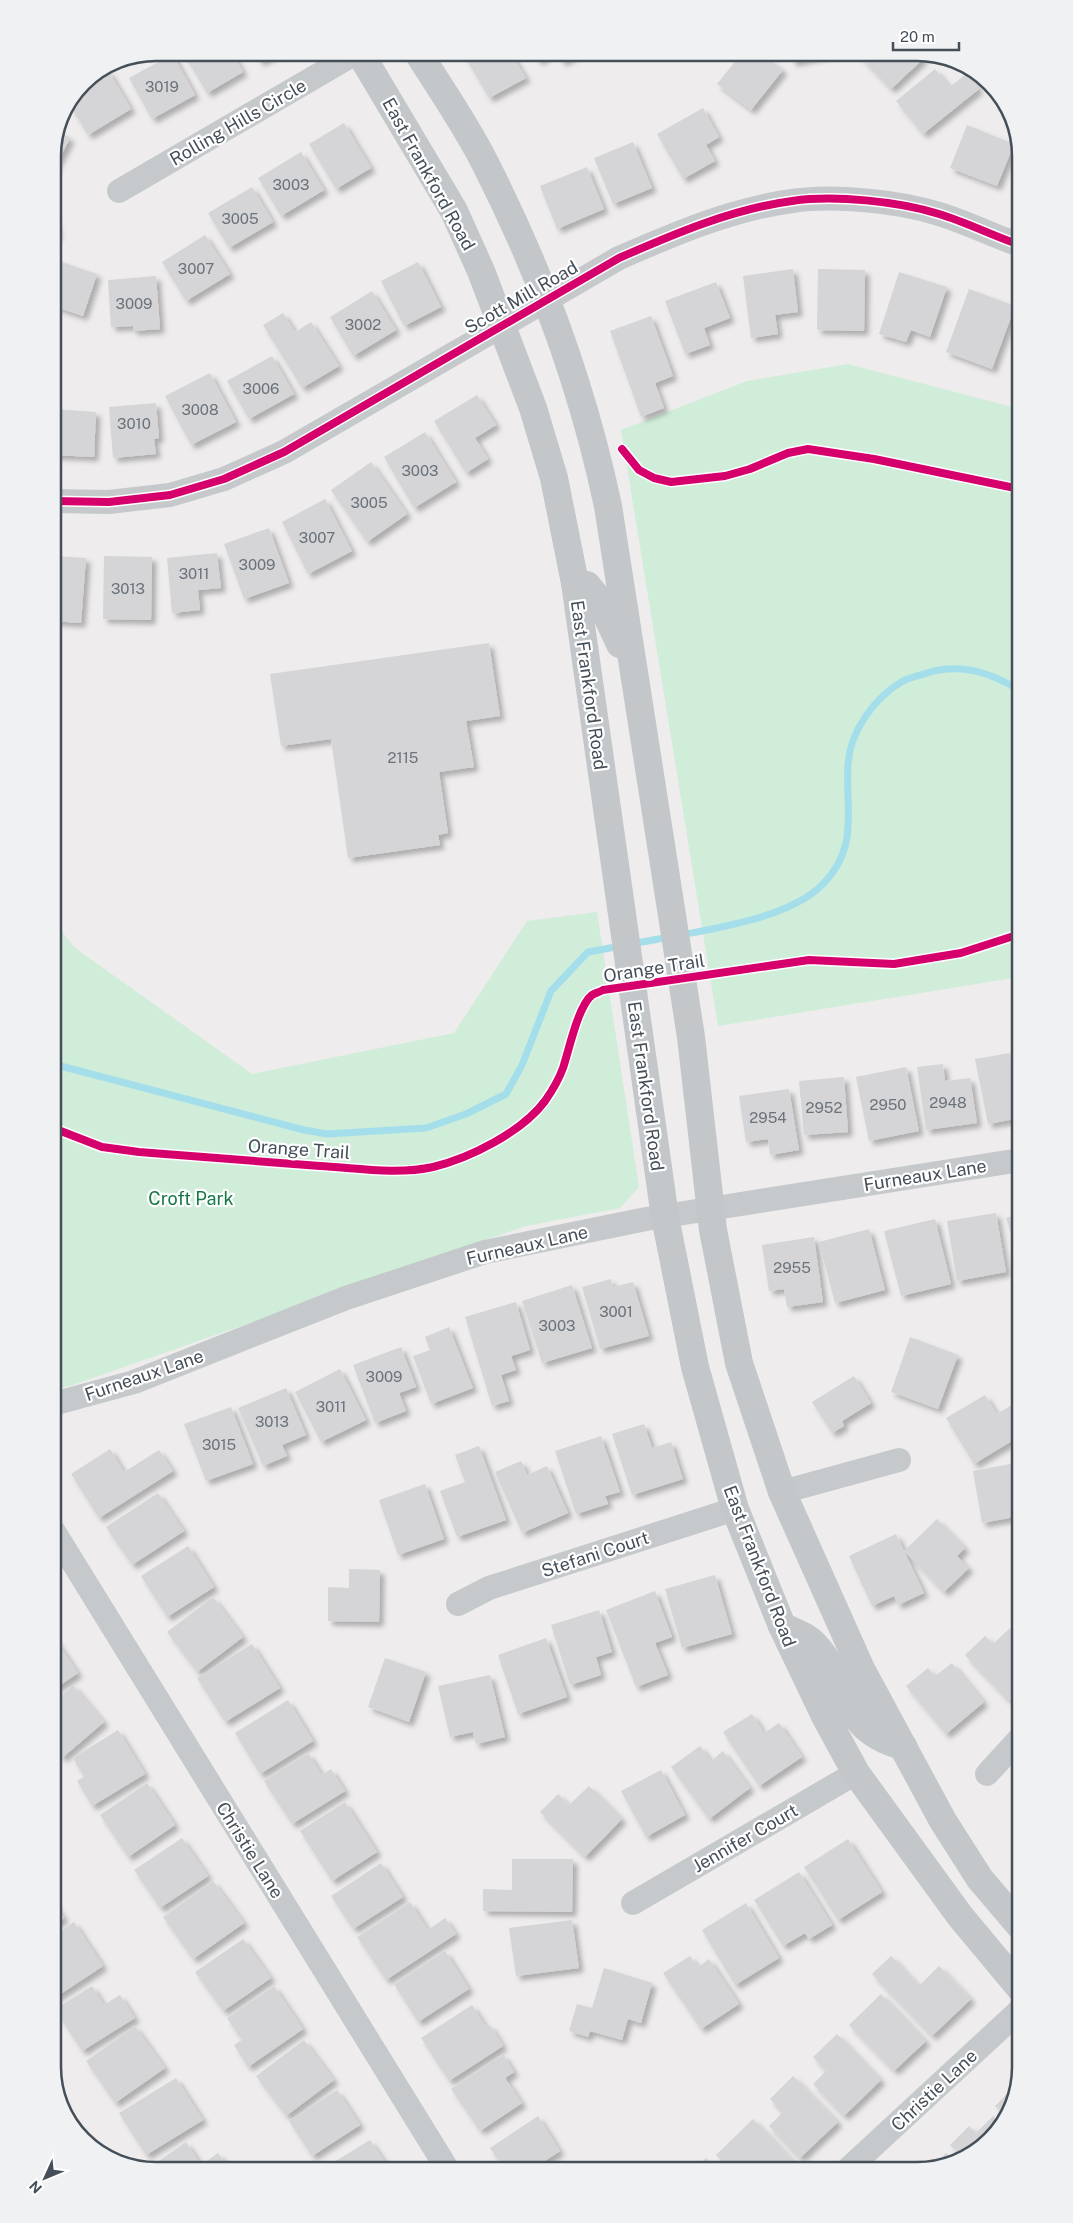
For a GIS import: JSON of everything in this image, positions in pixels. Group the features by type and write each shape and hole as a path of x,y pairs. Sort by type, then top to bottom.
{"main road":[{"name":"East Frankford Road","path":"363,61 454,211 503,325 533,408 554,478 575,583 665,1217 695,1367 735,1509 782,1626 824,1716 856,1773 960,1916 1012,1978"},
{"path":"423,61 485,161 519,233 546,301 579,396 600,469 608,506 672,909 710,1210 739,1363 782,1492 861,1669 943,1820 980,1880 1012,1917"},
{"path":"575,583 587,585 600,601 615,631 635,683"},
{"path":"782,1626 807,1637 815,1645 841,1687 851,1711 864,1727 882,1740 903,1746"}],"street":[{"name":"Rolling Hills Circle","path":"119,191 344,61"},
{"name":"Scott Mill Road","path":"61,501 109,502 170,495 224,479 284,452 619,258 672,235 752,208 794,200 881,201 939,214 1012,242"},
{"name":"Furneaux Lane","path":"61,1402 134,1382 346,1298 485,1252 665,1217 1012,1161"},
{"path":"782,1492 899,1460"},
{"name":"Stefani Court","path":"458,1604 489,1588 735,1509"},
{"name":"Christie Lane","path":"61,1545 443,2162"},
{"path":"987,1774 1012,1747"},
{"name":"Jennifer Court","path":"634,1903 856,1773"},
{"name":"Christie Lane","path":"856,2162 1012,2017"}],"green space":[{"path":"848,364 1012,407 1012,978 718,1026 621,430 747,381"},
{"name":"Croft Park","path":"597,912 639,1187 620,1208 526,1226 61,1388 61,930 75,948 252,1074 454,1033 527,921"}],"building":[{"path":"176,61 195,95 152,119 129,78 158,62"},
{"path":"188,61 237,61 243,72 207,93"},
{"path":"468,61 516,61 526,78 489,98"},
{"path":"736,61 771,61 783,70 751,110 717,84"},
{"path":"865,61 921,61 891,89"},
{"path":"935,69 950,87 965,75 971,79 979,89 923,134 896,101"},
{"path":"110,73 131,109 88,135 73,111 81,98 103,77"},
{"path":"703,108 719,137 706,145 715,161 683,179 657,134"},
{"path":"344,123 371,168 336,189 309,144"},
{"path":"967,125 1011,143 1012,149 997,186 950,168"},
{"path":"64,135 70,138 61,155"},
{"path":"633,142 652,188 613,204 594,158"},
{"path":"301,152 324,190 281,216 258,178"},
{"path":"587,167 604,209 557,229 540,186"},
{"path":"252,187 273,222 229,248 208,213"},
{"path":"205,235 230,274 186,301 162,262"},
{"path":"61,262 97,274 83,316 61,309"},
{"path":"418,262 441,307 404,326 381,281"},
{"path":"793,269 798,312 775,315 778,334 751,338 743,276"},
{"path":"818,269 865,270 864,331 817,330"},
{"path":"899,272 947,287 930,337 911,330 906,342 879,334"},
{"path":"156,276 160,329 133,331 133,326 111,327 108,280"},
{"path":"716,282 730,318 704,328 710,345 685,354 665,301"},
{"path":"969,289 1012,305 1012,314 992,369 946,352"},
{"path":"372,291 396,330 353,356 330,317"},
{"path":"283,313 295,332 311,322 339,366 302,388 263,325"},
{"path":"651,316 673,376 655,383 664,408 641,417 610,331"},
{"path":"272,356 294,394 249,419 227,381"},
{"path":"210,373 236,422 191,445 165,396"},
{"path":"477,395 496,425 475,438 488,459 466,473 434,421"},
{"path":"156,403 159,438 154,439 156,454 113,458 109,407"},
{"path":"61,410 96,412 94,457 61,455"},
{"path":"425,432 456,482 414,508 384,457"},
{"path":"371,462 407,514 367,542 331,490"},
{"path":"325,499 352,551 308,574 282,522"},
{"path":"269,528 289,583 244,599 224,544"},
{"path":"217,553 221,588 198,590 200,610 172,613 167,558"},
{"path":"61,556 86,558 81,623 61,622"},
{"path":"104,556 152,557 151,620 103,619"},
{"path":"489,643 500,716 466,721 474,767 439,772 448,833 438,835 440,845 348,858 331,739 281,746 270,674"},
{"path":"1010,1053 1012,1066 1012,1120 988,1124 975,1059"},
{"path":"943,1064 945,1081 970,1078 977,1123 926,1130 917,1067"},
{"path":"906,1067 919,1131 869,1141 856,1077"},
{"path":"844,1077 848,1132 804,1135 799,1081"},
{"path":"789,1089 799,1150 770,1155 768,1139 746,1142 739,1096"},
{"path":"996,1213 1006,1272 957,1281 947,1221"},
{"path":"1012,1216 1012,1237 1006,1218"},
{"path":"935,1219 951,1284 901,1296 884,1231"},
{"path":"869,1229 885,1290 835,1303 819,1242"},
{"path":"814,1237 823,1302 787,1307 784,1289 769,1291 762,1245"},
{"path":"611,1279 613,1287 633,1282 649,1336 600,1349 582,1287"},
{"path":"572,1285 592,1348 542,1363 522,1301"},
{"path":"516,1302 530,1350 511,1356 516,1370 501,1375 509,1401 492,1406 465,1317"},
{"path":"449,1327 473,1388 431,1404 413,1356 430,1350 425,1337"},
{"path":"910,1337 958,1355 938,1409 891,1392"},
{"path":"401,1347 416,1387 399,1393 406,1411 375,1423 353,1365"},
{"path":"340,1369 366,1420 321,1442 295,1392"},
{"path":"854,1376 871,1403 842,1421 844,1426 832,1433 812,1402"},
{"path":"286,1388 306,1435 282,1445 287,1456 263,1466 238,1408"},
{"path":"985,1395 997,1414 1012,1405 1012,1441 974,1464 946,1418"},
{"path":"231,1407 253,1464 206,1481 184,1424"},
{"path":"644,1424 652,1448 671,1442 683,1479 632,1495 612,1434"},
{"path":"601,1436 620,1492 605,1496 608,1504 576,1514 555,1451"},
{"path":"479,1446 506,1520 457,1537 440,1491 465,1482 455,1455"},
{"path":"110,1449 124,1472 159,1450 173,1471 99,1518 71,1474"},
{"path":"521,1461 527,1475 547,1466 568,1513 522,1533 495,1472"},
{"path":"1012,1464 1012,1517 982,1523 973,1471"},
{"path":"425,1484 444,1539 398,1555 379,1500"},
{"path":"158,1493 184,1531 132,1565 106,1527"},
{"path":"937,1519 965,1548 957,1556 969,1568 944,1592 904,1551"},
{"path":"896,1534 924,1593 898,1605 894,1596 872,1606 849,1556"},
{"path":"188,1546 214,1587 167,1617 141,1576"},
{"path":"349,1569 380,1570 379,1622 328,1621 328,1587 349,1588"},
{"path":"715,1575 732,1634 682,1648 665,1589"},
{"path":"655,1591 672,1637 655,1643 668,1675 636,1687 606,1610"},
{"path":"213,1597 243,1637 197,1672 167,1632"},
{"path":"599,1610 612,1652 596,1657 601,1675 570,1685 551,1625"},
{"path":"1010,1628 1012,1630 1012,1698 1009,1701 965,1655 985,1636 993,1644"},
{"path":"546,1638 567,1697 518,1714 498,1655"},
{"path":"252,1644 280,1688 225,1722 197,1678"},
{"path":"61,1648 78,1673 61,1685"},
{"path":"385,1658 426,1672 409,1722 368,1707"},
{"path":"952,1663 984,1702 946,1734 906,1686 928,1668 935,1676"},
{"path":"490,1675 505,1737 476,1744 473,1732 450,1737 438,1686"},
{"path":"73,1685 104,1722 62,1758 61,1757 61,1696"},
{"path":"288,1700 313,1741 260,1774 235,1733"},
{"path":"752,1714 764,1733 779,1723 802,1757 759,1786 723,1732"},
{"path":"118,1730 145,1774 92,1806 77,1781 84,1777 73,1758"},
{"path":"700,1746 711,1761 723,1751 750,1788 709,1819 671,1767"},
{"path":"308,1753 322,1775 331,1769 345,1791 292,1824 264,1781"},
{"path":"661,1770 685,1815 646,1837 621,1791"},
{"path":"147,1783 175,1825 128,1857 100,1815"},
{"path":"589,1786 622,1819 585,1857 540,1812 558,1794 569,1805"},
{"path":"345,1802 377,1852 332,1881 300,1831"},
{"path":"182,1838 208,1876 160,1908 134,1870"},
{"path":"848,1839 882,1892 838,1920 804,1867"},
{"path":"512,1859 573,1859 572,1912 483,1911 483,1889 512,1890"},
{"path":"381,1863 403,1897 353,1929 331,1896"},
{"path":"799,1872 832,1925 809,1939 805,1933 783,1946 754,1900"},
{"path":"213,1881 244,1923 193,1959 163,1917"},
{"path":"410,1902 428,1930 445,1918 456,1934 386,1980 357,1937"},
{"path":"746,1903 779,1958 735,1985 702,1930"},
{"path":"572,1920 579,1968 516,1976 509,1928"},
{"path":"74,1922 103,1966 61,1994 61,1931"},
{"path":"243,1939 271,1978 223,2011 195,1972"},
{"path":"445,1951 469,1989 418,2022 394,1984"},
{"path":"690,1956 698,1967 709,1959 739,2004 701,2029 663,1973"},
{"path":"891,1956 919,1986 939,1966 971,1999 932,2036 872,1974"},
{"path":"604,1968 652,1983 641,2023 628,2019 622,2040 590,2031 588,2037 569,2031 577,2004 592,2008"},
{"path":"92,1986 104,2005 120,1995 135,2018 82,2051 61,2018 61,2005"},
{"path":"274,1986 303,2029 248,2067 234,2045 242,2040 227,2018"},
{"path":"881,1994 926,2041 894,2071 849,2025"},
{"path":"472,2005 486,2027 490,2025 503,2046 449,2081 421,2038"},
{"path":"135,2026 165,2068 115,2103 86,2061"},
{"path":"837,2034 881,2080 844,2116 813,2084 826,2071 813,2057"},
{"path":"304,2040 334,2080 286,2116 256,2076"},
{"path":"503,2054 514,2072 505,2078 522,2103 480,2131 451,2089"},
{"path":"793,2076 838,2122 800,2158 769,2126 783,2112 770,2099"},
{"path":"176,2078 203,2120 146,2155 119,2113"},
{"path":"337,2090 360,2125 312,2156 289,2121"},
{"path":"1008,2093 1001,2112 995,2106"},
{"path":"538,2116 560,2151 543,2162 500,2162 490,2148"},
{"path":"993,2116 996,2119 984,2134 964,2149 957,2153 950,2145 969,2126 976,2133"},
{"path":"753,2119 794,2162 723,2162 716,2155"},
{"path":"370,2140 385,2162 334,2162"},
{"path":"186,2142 199,2162 157,2162"},
{"path":"218,2153 224,2162 205,2162"},
{"path":"946,2153 949,2156 941,2159"},
{"path":"706,2158 710,2162 702,2162"}],"waterway":[{"path":"681,935 756,919 793,905 809,896 822,885 834,871 842,857 846,842 848,828 848,764 854,739 866,716 883,696 893,688 908,679 949,669 962,669 986,674 1012,686"},
{"path":"631,944 670,937"},
{"path":"61,1066 304,1130 327,1134 426,1128 466,1114 506,1094 522,1065 551,991 588,952 621,946"}],"cycle path":[{"path":"61,501 109,502 170,495 224,479 284,452 619,258 704,223 747,210 809,199 866,200 923,209 1012,242"},
{"path":"622,449 639,470 654,478 671,482 725,476 750,469 788,453 808,449 874,459 1012,487"},
{"name":"Orange Trail","path":"61,1131 102,1147 139,1152 377,1170 433,1167 463,1157 494,1142 523,1123 535,1112 548,1097 563,1068 582,1009 592,995 603,990 809,960 894,964 961,953 1012,937"}]}
